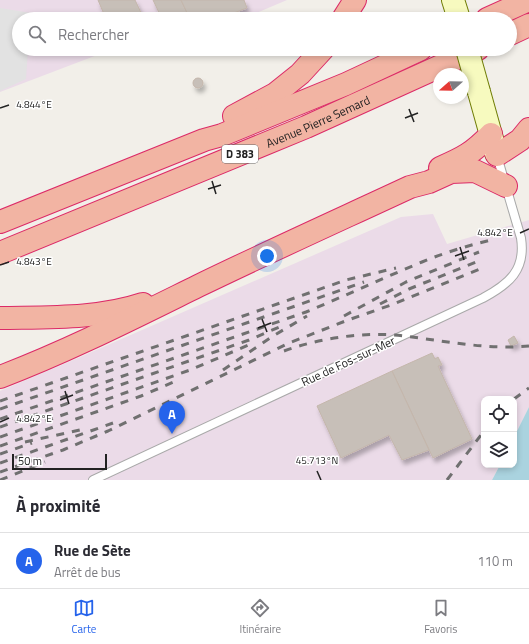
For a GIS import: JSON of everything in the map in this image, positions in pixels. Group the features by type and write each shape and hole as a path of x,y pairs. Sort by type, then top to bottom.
{"highway":[{"path":"347,12 355,0"},
{"path":"502,12 529,0"},
{"path":"517,31 529,26"},
{"path":"204,140 217,124 239,114 275,94 300,74 317,56"},
{"name":"Avenue Pierre Semard","path":"0,222 204,140 222,135 338,87 406,56"},
{"name":"Avenue Pierre Semard","path":"0,253 306,127 463,56"},
{"path":"497,155 520,140 529,129"},
{"path":"410,187 426,175 466,156 479,147 491,134"},
{"path":"0,377 30,366 113,329 199,286 410,187 429,182 451,172 475,171 506,186"},
{"path":"0,318 95,314 129,309 199,286"}],"main road":[{"path":"453,0 457,12"},
{"path":"469,56 497,155"}],"lane":[{"name":"Rue de Fos-sur-Mer","path":"93,480 488,295 507,284 518,266 525,258 521,238 497,155"}],"shaded area":[{"path":"0,0 287,0 259,12 12,12 12,56 95,56 0,92"},
{"path":"0,8 25,12 12,12 12,56 28,56 26,79 0,91"},
{"path":"433,214 447,244 529,220 529,407 517,431 517,396 481,396 481,468 498,468 492,480 0,480 0,391 401,217"}],"water":[{"path":"529,407 529,480 492,480 498,468 517,468 517,431"}],"building":[{"path":"98,0 135,0 141,12 103,12"},
{"path":"153,0 181,0 187,12 159,12"},
{"path":"181,0 244,0 247,8 236,12 187,12"},
{"path":"196,78 200,78 202,79 202,87 196,88 193,85 193,81"},
{"path":"514,336 518,343 511,346 508,340"},
{"path":"432,353 435,359 438,357 442,365 438,366 472,439 433,458 392,371"},
{"path":"392,371 429,450 402,460 389,435 341,458 317,406"}],"railway":[{"path":"0,419 306,312 431,258 495,239"},
{"path":"344,316 406,282 479,252"},
{"path":"380,304 409,289 481,260"},
{"path":"0,472 63,450 108,431 289,343 391,305 485,267"},
{"path":"0,401 346,280 396,268"},
{"path":"0,409 364,282"},
{"path":"223,370 273,336 307,316"},
{"path":"0,427 249,340 284,325"},
{"path":"284,351 328,339 374,334 404,336 482,346 529,346"},
{"path":"0,437 190,370 251,344"},
{"path":"0,446 141,396 176,381"},
{"path":"517,397 529,388"},
{"path":"0,463 113,423"},
{"path":"25,442 80,430"},
{"path":"447,480 483,432"},
{"path":"0,454 32,443"},
{"path":"0,480 45,462"}],"place":[{"name":"Rue de Sète","path":"172,434"}]}
